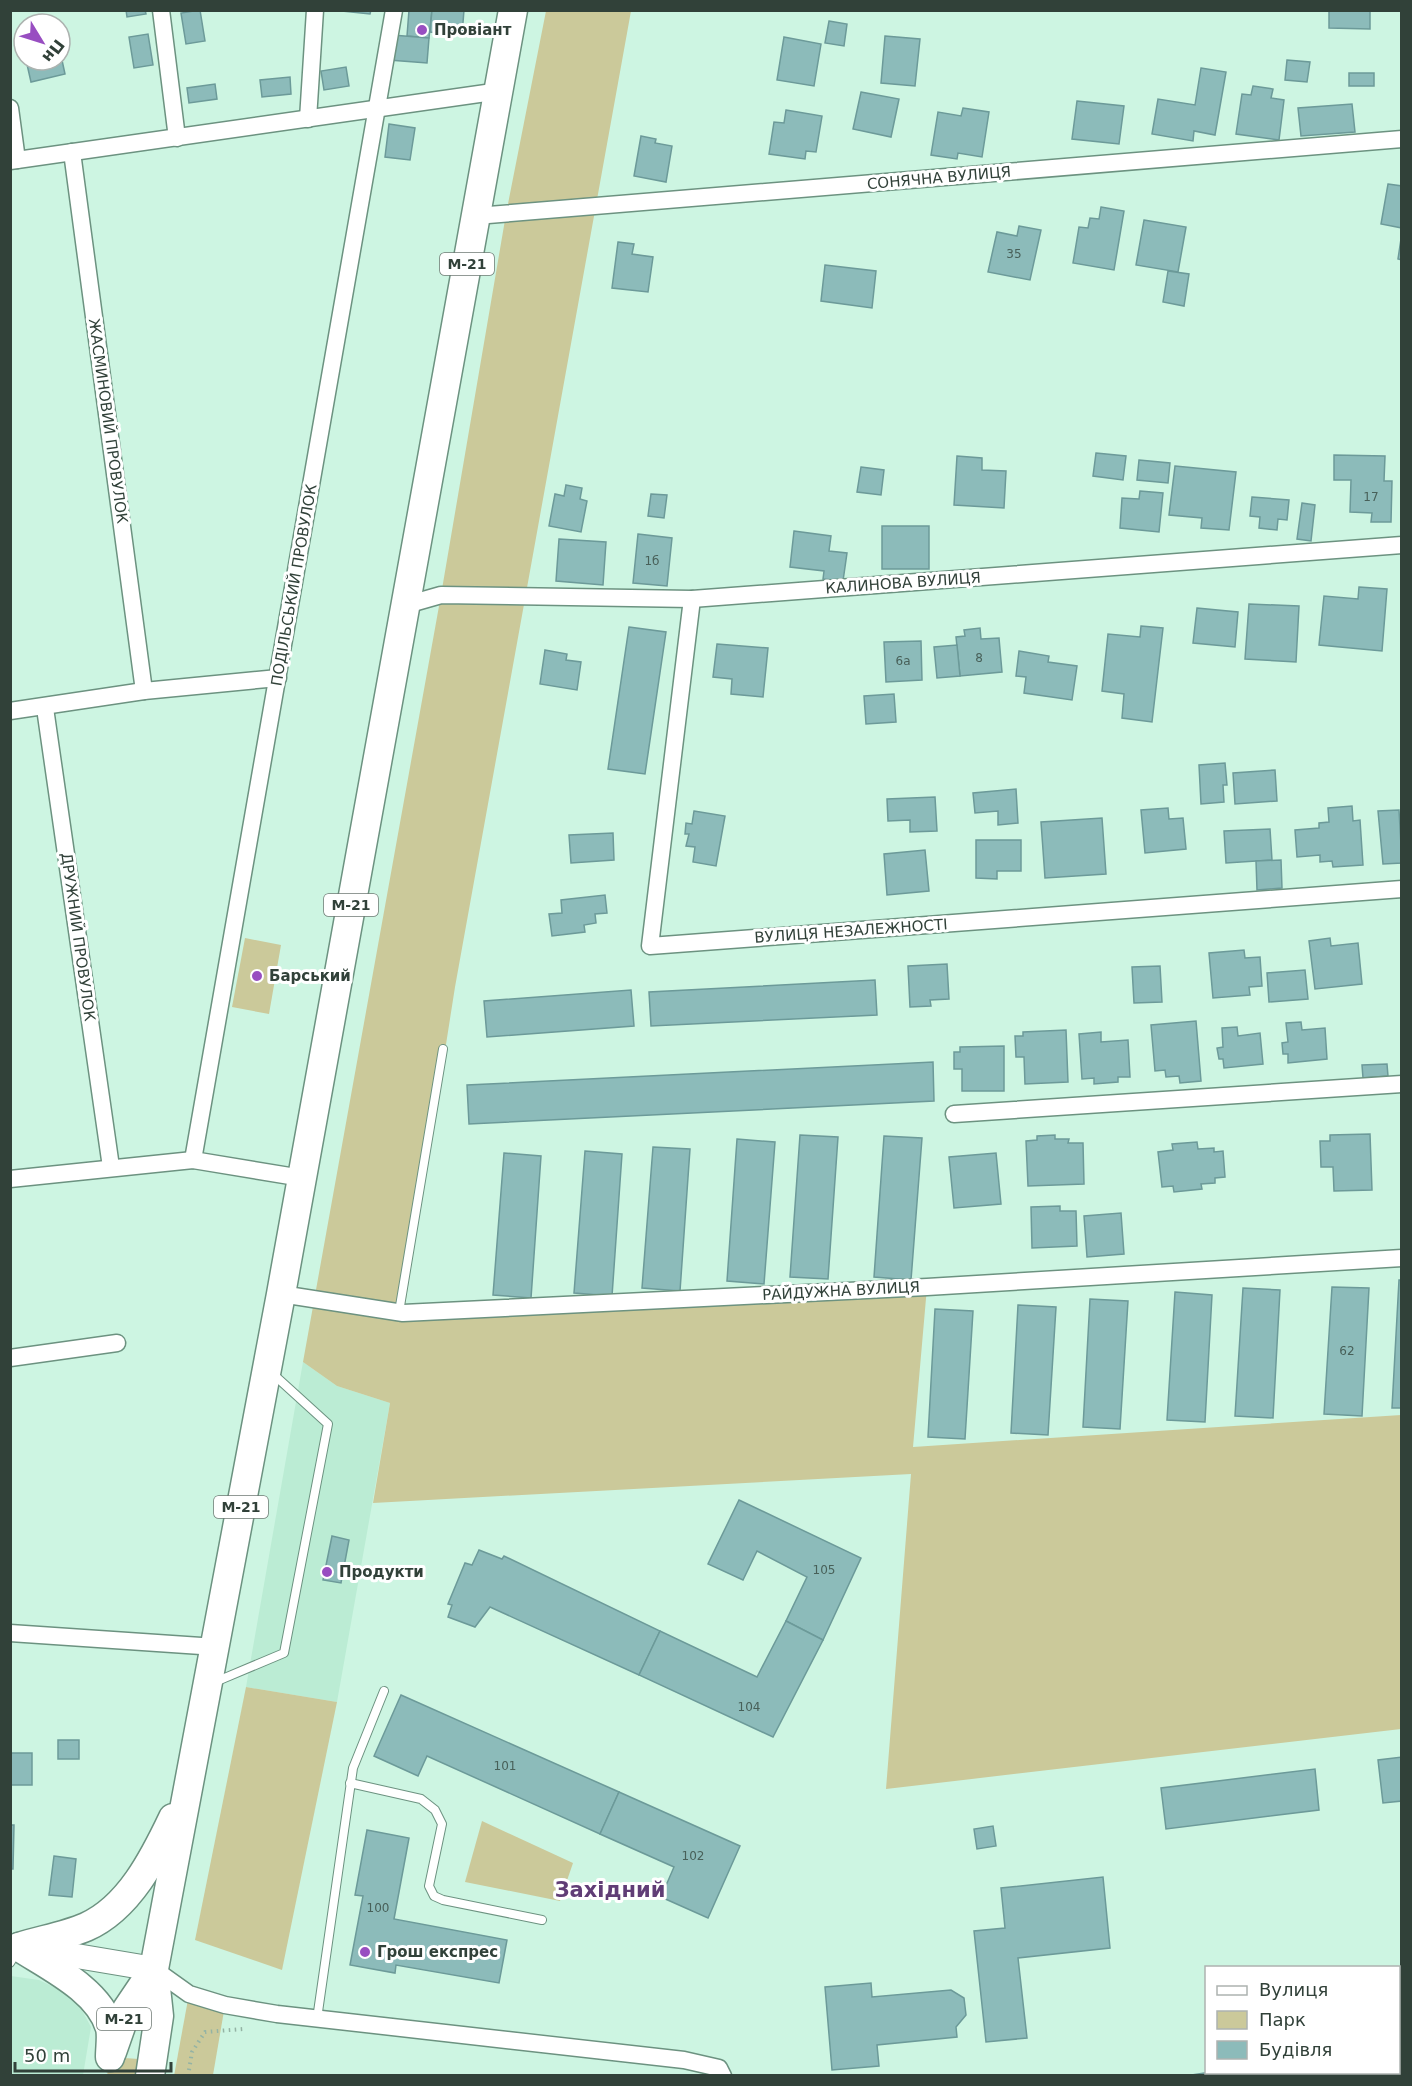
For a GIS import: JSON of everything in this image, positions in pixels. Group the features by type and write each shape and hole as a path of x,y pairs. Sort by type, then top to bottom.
{"highway":[{"name":"М-21","path":"150,2076 159,2016 154,1968 281,1294 513,10"},
{"path":"14,1952 87,1927 113,1908 152,1861 191,1781"},
{"path":"14,1952 75,1984 91,1999 110,2029 109,2066"},
{"name":"М-21","path":"109,2066 127,2009 154,1968"}],"main road":[{"path":"14,1952 154,1968"}],"street":[{"path":"161,10 177,138"},
{"path":"308,119 315,10"},
{"name":"ПОДІЛЬСЬКИЙ ПРОВУЛОК","path":"193,1160 394,10"},
{"path":"10,108 14,161 500,91"},
{"name":"СОНЯЧНА ВУЛИЦЯ","path":"476,216 1401,139"},
{"name":"ЖАСМИНОВИЙ ПРОВУЛОК","path":"72,152 144,690"},
{"name":"КАЛИНОВА ВУЛИЦЯ","path":"406,605 441,595 692,599 1401,544"},
{"name":"ВУЛИЦЯ НЕЗАЛЕЖНОСТІ","path":"692,599 650,946 1401,889"},
{"path":"10,711 45,708 144,690 278,678"},
{"name":"ДРУЖНИЙ ПРОВУЛОК","path":"45,708 111,1167"},
{"path":"954,1114 1401,1084"},
{"path":"10,1179 193,1160 302,1178"},
{"name":"РАЙДУЖНА ВУЛИЦЯ","path":"281,1294 399,1312 927,1287 1401,1258"},
{"path":"10,1358 117,1343"},
{"path":"10,1633 216,1647"},
{"path":"154,1968 189,1994 225,2005 317,2019 684,2060 719,2068 723,2076"}],"lane":[{"path":"399,1312 443,1049"},
{"path":"209,1684 284,1653 328,1424 267,1368"},
{"path":"317,2019 353,1768 384,1691"},
{"path":"350,1784 421,1799 435,1810 442,1824 429,1886 434,1896 442,1900 542,1920"}],"path":[{"path":"188,2076 192,2052 205,2032 232,2028 253,2030"}],"shaded area":[{"path":"303,1362 337,1386 390,1403 337,1702 246,1687"},
{"path":"11,1976 39,1980 64,1992 79,2005 91,2027 83,2075 11,2076"}],"green space":[{"path":"546,11 631,11 455,987 404,1312 927,1287 913,1447 1401,1415 1401,1729 886,1789 911,1474 373,1503 390,1403 337,1386 303,1362 441,595 506,214"},
{"name":"Барський","path":"245,938 281,945 269,1014 232,1007"},
{"path":"246,1687 337,1702 282,1970 195,1940"},
{"path":"482,1821 573,1863 560,1901 465,1882"},
{"path":"189,1994 225,2005 213,2075 174,2076"},
{"path":"110,2057 153,2060 150,2075 107,2076"}],"building":[{"path":"126,10 145,10 146,14 127,17"},
{"path":"200,10 205,41 186,44 181,13"},
{"path":"332,10 371,10 370,14"},
{"path":"409,10 432,10 429,38 407,36"},
{"path":"432,10 464,10 462,35 430,32"},
{"path":"1329,10 1370,10 1370,29 1329,28"},
{"path":"829,21 847,24 844,46 825,43"},
{"path":"148,34 153,65 134,68 129,37"},
{"path":"392,35 429,38 427,63 389,60"},
{"path":"885,36 920,39 915,86 881,83"},
{"path":"784,37 821,44 814,86 777,80"},
{"path":"1287,60 1310,62 1307,82 1285,80"},
{"path":"346,67 349,86 324,90 321,71"},
{"path":"1201,68 1226,72 1215,135 1194,131 1193,141 1152,134 1158,99 1195,105"},
{"path":"29,72 65,72 65,74 31,82"},
{"path":"1349,73 1374,73 1374,86 1349,86"},
{"path":"290,77 291,94 262,97 260,80"},
{"path":"215,84 217,99 189,103 187,88"},
{"path":"1253,86 1273,89 1271,98 1284,100 1279,140 1236,134 1242,94 1251,95"},
{"path":"861,92 899,99 891,137 853,129"},
{"path":"1077,101 1124,106 1119,144 1072,139"},
{"path":"1352,104 1355,132 1301,136 1298,108"},
{"path":"963,108 989,112 982,157 958,153 957,159 931,155 938,112 961,116"},
{"path":"786,110 822,116 816,152 806,151 805,159 769,154 774,122 784,123"},
{"path":"389,124 415,128 410,160 385,157"},
{"path":"641,136 656,139 655,143 672,146 666,182 634,176"},
{"path":"1388,184 1402,186 1402,228 1381,224"},
{"path":"1101,207 1124,211 1114,270 1073,263 1079,227 1088,228 1090,218 1099,219"},
{"path":"1144,220 1186,227 1178,272 1136,265"},
{"path":"1019,226 1041,230 1030,280 988,272 997,232 1017,236"},
{"path":"1402,239 1402,260 1398,259"},
{"path":"618,242 634,244 632,254 653,257 648,292 612,288"},
{"path":"825,265 876,271 872,308 821,301"},
{"path":"1168,271 1189,274 1184,306 1163,302"},
{"path":"1096,453 1126,456 1123,480 1093,476"},
{"path":"1334,455 1385,456 1384,481 1392,481 1391,522 1371,522 1372,513 1350,512 1351,480 1334,480"},
{"path":"957,456 982,458 982,470 1006,471 1004,508 954,505"},
{"path":"1139,460 1170,463 1168,483 1137,480"},
{"path":"1175,466 1236,472 1229,530 1201,528 1202,518 1169,515"},
{"path":"861,467 884,470 881,495 857,492"},
{"path":"566,485 582,488 580,499 587,501 581,532 549,526 555,494 564,496"},
{"path":"1140,491 1163,493 1159,532 1120,528 1122,498 1139,499"},
{"path":"651,494 667,495 664,518 648,516"},
{"path":"1252,497 1289,500 1287,520 1278,519 1277,530 1259,528 1260,517 1250,516"},
{"path":"1302,503 1315,505 1311,541 1297,539"},
{"path":"882,526 929,526 929,569 882,569"},
{"path":"794,531 831,536 829,551 847,553 843,581 823,579 824,571 790,567"},
{"path":"638,534 672,538 667,586 633,583"},
{"path":"559,539 606,542 603,585 556,581"},
{"path":"1359,587 1387,589 1382,651 1319,645 1324,596 1358,599"},
{"path":"1249,604 1299,606 1296,662 1245,659"},
{"path":"1197,608 1238,612 1235,647 1193,643"},
{"path":"1141,626 1163,628 1152,722 1122,718 1124,694 1102,691 1108,634 1140,637"},
{"path":"629,627 666,632 645,774 608,769"},
{"path":"980,628 981,639 999,638 1002,672 960,676 956,637 965,636 964,630"},
{"path":"921,641 922,680 886,682 884,642"},
{"path":"717,644 768,648 763,697 731,694 732,679 713,677"},
{"path":"957,645 960,676 937,678 934,647"},
{"path":"545,650 567,654 566,660 581,662 577,690 540,684"},
{"path":"1019,651 1049,656 1048,662 1077,666 1072,700 1024,693 1026,677 1016,676"},
{"path":"894,694 896,722 866,724 864,696"},
{"path":"1225,763 1227,785 1223,785 1224,802 1201,804 1199,765"},
{"path":"1275,770 1277,801 1235,804 1233,773"},
{"path":"1016,789 1018,823 998,825 998,811 975,813 973,793"},
{"path":"935,797 937,831 910,832 910,820 888,821 887,799"},
{"path":"1352,806 1353,821 1360,820 1363,865 1333,867 1332,861 1320,862 1320,855 1297,857 1295,830 1319,828 1319,823 1329,822 1328,808"},
{"path":"1168,808 1169,819 1183,818 1186,849 1145,853 1141,810"},
{"path":"1399,810 1402,863 1383,864 1378,811"},
{"path":"694,811 725,816 716,866 693,862 695,847 686,846 689,834 685,834 686,823 692,824"},
{"path":"1102,818 1106,874 1045,878 1041,822"},
{"path":"1270,829 1272,860 1226,863 1224,831"},
{"path":"613,833 614,860 571,863 569,835"},
{"path":"976,840 1021,840 1021,871 997,871 997,879 976,878"},
{"path":"925,850 929,891 887,895 884,854"},
{"path":"1281,860 1282,888 1257,890 1256,861"},
{"path":"605,895 607,913 595,914 596,923 584,925 585,932 552,936 549,914 562,913 561,900"},
{"path":"1330,938 1331,946 1358,943 1362,984 1315,989 1309,941"},
{"path":"1244,950 1245,958 1260,957 1262,986 1249,987 1250,995 1213,998 1209,953"},
{"path":"947,964 949,999 930,1000 931,1006 910,1007 908,966"},
{"path":"1160,966 1162,1002 1134,1003 1132,967"},
{"path":"1305,970 1308,999 1269,1002 1267,973"},
{"path":"875,980 877,1015 651,1026 649,992"},
{"path":"631,990 634,1026 487,1037 484,1001"},
{"path":"1196,1021 1201,1081 1180,1083 1179,1076 1166,1077 1165,1070 1155,1071 1151,1025"},
{"path":"1301,1022 1302,1030 1325,1028 1327,1059 1288,1063 1288,1054 1283,1054 1282,1043 1288,1042 1286,1023"},
{"path":"1237,1027 1238,1036 1260,1033 1263,1064 1224,1068 1223,1059 1219,1059 1217,1048 1223,1047 1222,1028"},
{"path":"1066,1030 1068,1082 1025,1084 1024,1057 1016,1057 1015,1036 1023,1036 1023,1032"},
{"path":"1101,1032 1101,1042 1128,1040 1130,1077 1118,1077 1118,1082 1094,1084 1094,1078 1082,1079 1079,1034"},
{"path":"1004,1046 1004,1091 962,1091 962,1069 954,1069 954,1052 960,1052 960,1047"},
{"path":"933,1062 934,1101 469,1124 467,1085"},
{"path":"1387,1064 1388,1076 1363,1078 1362,1065"},
{"path":"1370,1134 1372,1190 1334,1191 1333,1167 1321,1167 1320,1141 1330,1141 1330,1135"},
{"path":"800,1135 838,1137 828,1279 790,1277"},
{"path":"1055,1135 1055,1139 1069,1139 1068,1143 1083,1143 1084,1184 1028,1186 1026,1141 1037,1140 1037,1136"},
{"path":"884,1136 922,1138 911,1280 874,1277"},
{"path":"737,1139 775,1142 764,1284 727,1281"},
{"path":"1197,1142 1198,1149 1214,1148 1214,1152 1223,1151 1225,1177 1215,1178 1215,1183 1201,1184 1202,1189 1174,1192 1173,1186 1162,1187 1158,1152 1173,1150 1172,1144"},
{"path":"653,1147 690,1149 680,1291 642,1288"},
{"path":"585,1151 622,1154 612,1296 574,1293"},
{"path":"504,1153 541,1156 531,1298 493,1295"},
{"path":"996,1153 1001,1204 954,1208 949,1157"},
{"path":"1060,1206 1060,1211 1076,1211 1077,1246 1032,1248 1031,1207"},
{"path":"1121,1213 1124,1254 1087,1257 1084,1216"},
{"path":"1399,1280 1402,1280 1402,1408 1392,1408"},
{"path":"1332,1287 1369,1288 1362,1416 1324,1414"},
{"path":"1243,1288 1280,1290 1273,1418 1235,1416"},
{"path":"1175,1292 1212,1295 1205,1422 1167,1420"},
{"path":"1090,1299 1128,1301 1120,1429 1083,1427"},
{"path":"1018,1305 1056,1307 1048,1435 1011,1433"},
{"path":"935,1309 973,1311 965,1439 928,1437"},
{"path":"739,1500 861,1558 823,1640 786,1621 807,1577 757,1551 743,1580 708,1564"},
{"path":"332,1536 349,1540 341,1583 323,1580"},
{"path":"479,1550 502,1559 504,1556 660,1631 639,1675 490,1607 475,1627 448,1617 452,1605 448,1604 465,1563 472,1565"},
{"path":"786,1621 823,1640 773,1737 639,1675 660,1631 757,1677"},
{"path":"401,1695 619,1792 600,1834 427,1756 418,1776 374,1756"},
{"path":"58,1740 79,1740 79,1759 58,1759"},
{"path":"10,1753 32,1753 32,1785 10,1785"},
{"path":"1402,1757 1402,1801 1383,1803 1378,1760"},
{"path":"1315,1769 1319,1810 1166,1829 1161,1788"},
{"path":"619,1792 740,1846 708,1918 661,1897 674,1867 600,1834"},
{"path":"10,1825 14,1825 13,1869 10,1869"},
{"path":"993,1826 996,1846 977,1849 974,1829"},
{"path":"367,1830 409,1838 394,1919 507,1940 499,1983 396,1965 395,1973 350,1965 363,1896 355,1895"},
{"path":"54,1856 76,1859 72,1897 49,1895"},
{"path":"1103,1877 1110,1948 1018,1958 1027,2038 986,2042 974,1931 1005,1928 1001,1888"},
{"path":"871,1983 872,1997 951,1990 964,1998 966,2015 956,2027 957,2037 877,2045 879,2066 832,2070 825,1987"},
{"path":"1400,2046 1402,2046 1402,2076 1400,2074"},
{"path":"1205,2073 1342,2074 1343,2076 1185,2076"}],"place":[{"name":"Провіант","path":"422,30"},
{"name":"Барський","path":"257,976"},
{"name":"Продукти","path":"327,1572"},
{"name":"Грош експрес","path":"365,1952"}],"district":[{"name":"Західний","path":"610,1890"}]}
